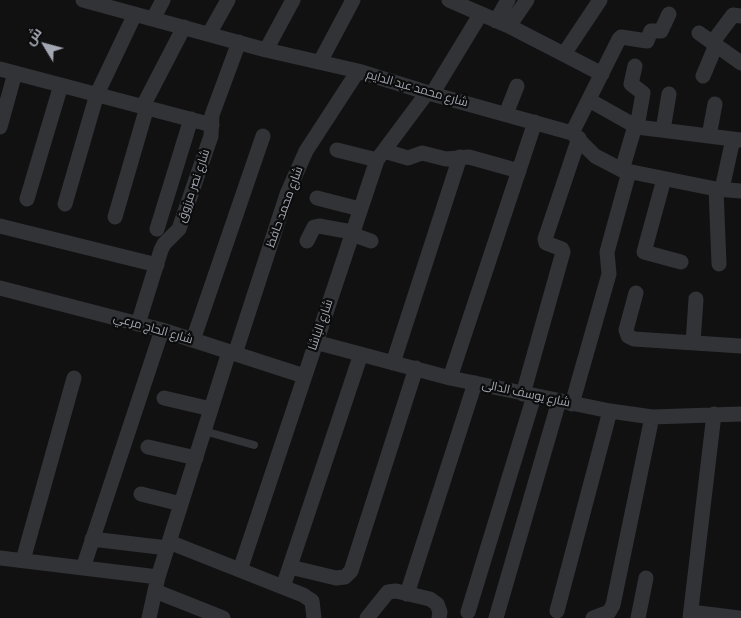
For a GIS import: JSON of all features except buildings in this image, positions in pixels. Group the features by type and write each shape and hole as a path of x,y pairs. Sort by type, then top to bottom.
{"street":[{"path":"153,19 163,0"},
{"path":"209,34 228,0"},
{"path":"266,50 293,0"},
{"path":"320,62 353,0"},
{"path":"449,0 476,9 602,74"},
{"path":"502,23 508,0"},
{"path":"502,23 527,0"},
{"path":"564,54 600,0"},
{"name":"شارع محمد عبد الدايم","path":"93,1 266,50 358,71 429,94 535,122 575,135"},
{"name":"شارع الباشا","path":"240,570 360,208 380,156 429,94 476,9"},
{"path":"65,204 97,94 135,14"},
{"path":"468,612 528,395 563,252 562,249 546,243 545,239 575,135 589,100 621,37 645,42 651,31 660,31 669,14"},
{"path":"703,76 714,44 733,15 741,16"},
{"path":"115,217 145,107 184,27"},
{"path":"699,33 741,63"},
{"name":"شارع نصر مرزوق","path":"138,324 164,244 179,229 211,136 212,115 239,42"},
{"path":"496,618 565,402 610,274 607,252 643,93 631,84 635,66"},
{"path":"0,69 212,125"},
{"name":"شارع محمد حافظ","path":"149,618 156,584 204,431 287,194 302,160 358,71"},
{"path":"0,127 16,73"},
{"path":"27,199 61,85"},
{"path":"506,114 517,86"},
{"path":"663,130 669,94"},
{"path":"589,100 636,126 739,138 719,189 719,264"},
{"path":"709,136 715,104"},
{"path":"156,229 191,119"},
{"path":"450,378 535,122"},
{"path":"575,135 595,156 625,171 719,189 741,191"},
{"path":"193,340 263,136"},
{"path":"337,150 408,158 422,153 446,159 469,157 518,171"},
{"path":"393,362 460,157"},
{"path":"664,179 644,252 681,262"},
{"path":"317,198 360,208"},
{"path":"0,226 157,265"},
{"path":"307,241 314,227 319,226 352,233 371,241"},
{"name":"شارع الحاج مرعي","path":"0,288 162,330 304,376"},
{"path":"636,293 626,330 628,336 634,339 741,346"},
{"path":"693,343 696,299"},
{"path":"83,568 162,330"},
{"name":"شارع يوسف الدالى","path":"315,342 450,378 610,411 652,418 741,414"},
{"path":"283,586 361,354"},
{"path":"290,567 336,578 345,577 351,571 416,368"},
{"path":"23,560 74,378"},
{"path":"407,594 475,383"},
{"path":"164,398 212,408"},
{"path":"557,611 610,411"},
{"path":"714,414 691,615 740,618"},
{"path":"593,618 609,612 613,605 652,418"},
{"path":"148,447 196,458"},
{"path":"141,494 181,504"},
{"path":"92,539 168,545 240,570 304,594 312,601 314,618"},
{"path":"0,558 83,568 156,584 223,618"},
{"path":"638,618 646,578"},
{"path":"367,618 388,592 430,599 437,604 440,615"},
{"path":"378,618 382,599"}],"lane":[{"path":"204,431 254,444"}]}
